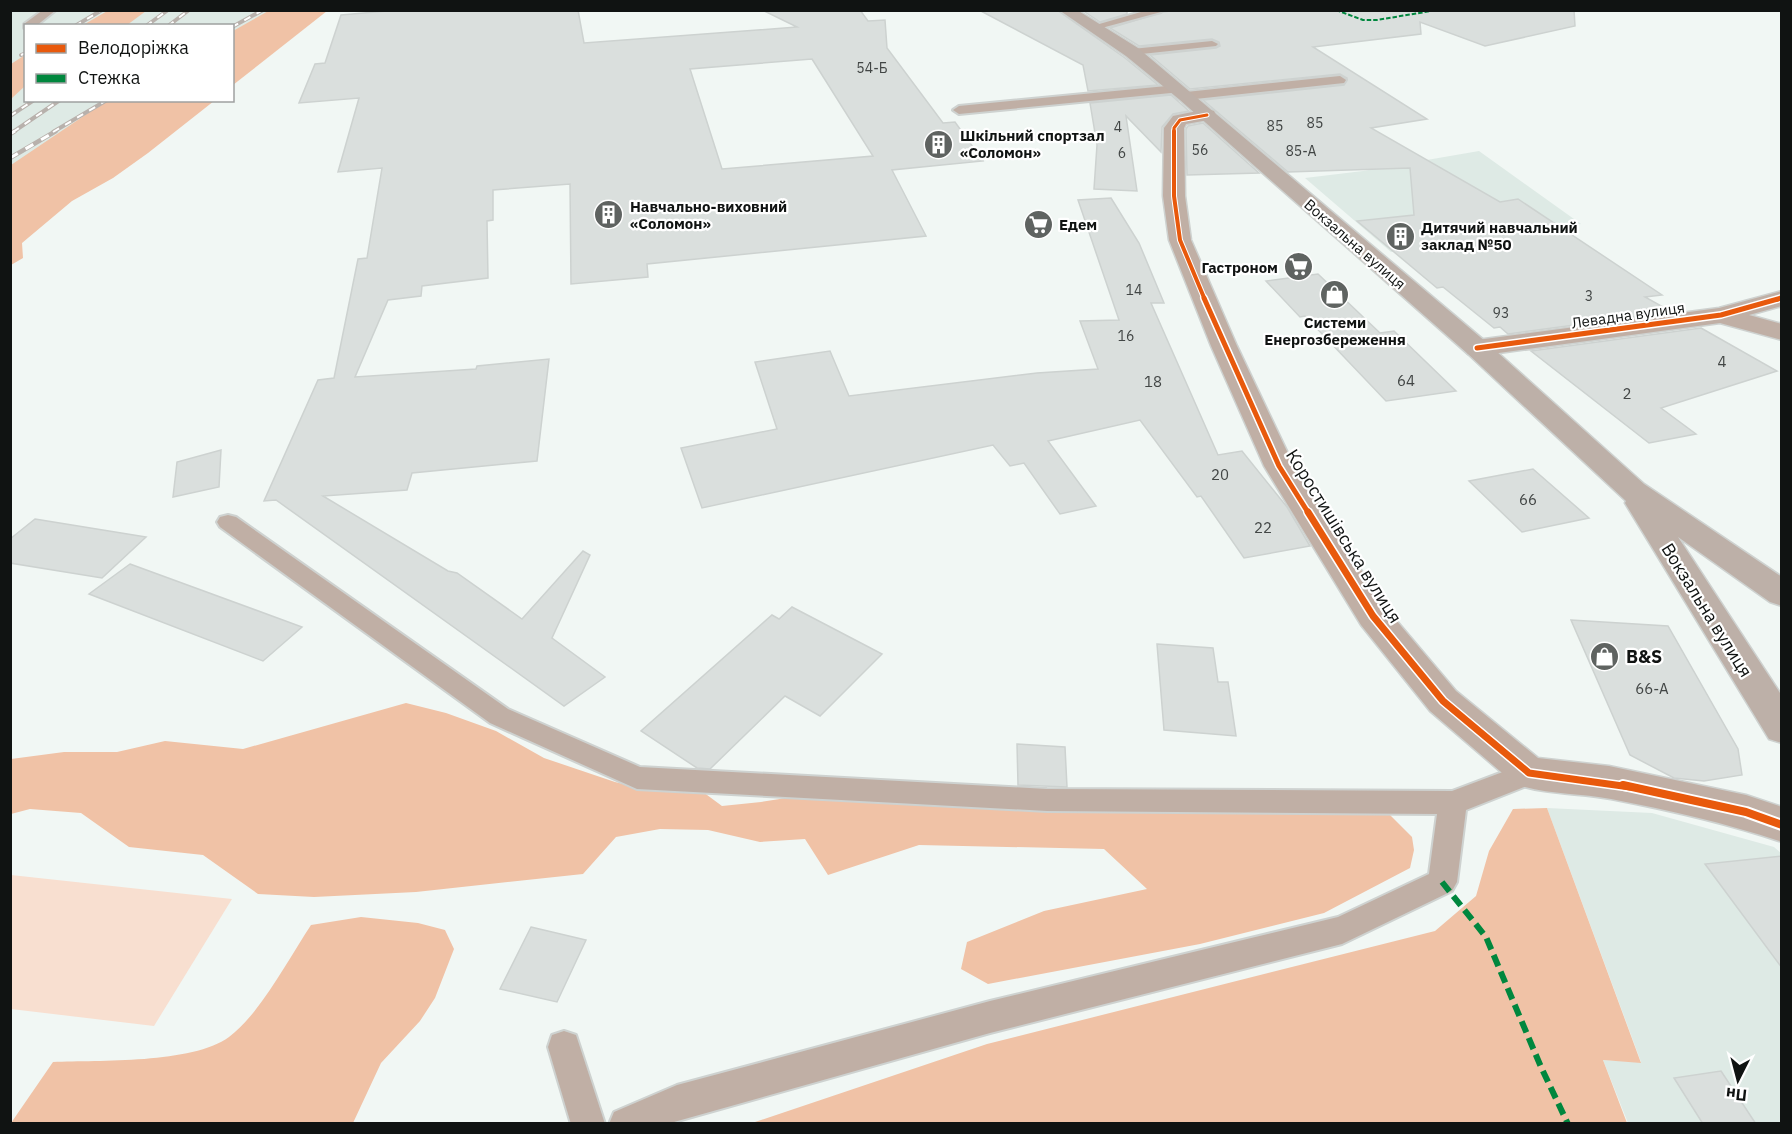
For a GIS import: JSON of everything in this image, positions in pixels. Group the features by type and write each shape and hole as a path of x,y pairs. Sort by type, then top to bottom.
{"main road":[{"name":"Вокзальна вулиця","path":"1066,10 1132,52 1190,100 1477,348 1633,491 1782,594"},
{"name":"Вокзальна вулиця","path":"1633,491 1782,728"}],"street":[{"name":"Коростишівська вулиця","path":"1190,100 1174,128 1174,196 1180,240 1224,346 1279,466 1373,616 1443,701 1529,773"},
{"name":"Левадна вулиця","path":"1477,348 1720,315 1782,298"},
{"path":"1720,315 1782,332"},
{"path":"1529,773 1609,782 1735,809 1782,825"}],"lane":[{"path":"30,24 51,10"},
{"path":"1094,27 1156,12 1153,10"},
{"path":"1132,52 1212,44"},
{"path":"959,110 1190,100 1340,80"},
{"path":"228,522 499,716 637,778 1047,800 1453,803 1529,773"},
{"path":"626,1124 677,1102 968,1023 1342,930 1442,882 1453,803"},
{"path":"564,1047 588,1124"}],"shaded area":[{"path":"109,10 146,10 128,24 85,24"},
{"path":"270,10 327,11 234,84 234,30"},
{"path":"11,11 282,11 234,41 234,24 24,24 24,102 135,102 11,179"},
{"path":"24,56 24,87 11,99 11,64"},
{"path":"105,102 213,102 113,178 72,201 22,243 23,258 11,265 11,165"},
{"path":"1479,151 1581,224 1391,252 1305,178 1363,171"},
{"path":"406,703 446,713 496,731 544,758 615,782 652,791 684,789 703,792 722,806 818,793 1346,811 1390,815 1412,837 1414,850 1410,868 1324,913 1200,944 988,984 961,969 967,942 1044,911 1147,889 1104,849 919,845 828,875 805,839 760,842 708,830 660,829 616,837 583,874 416,892 314,897 258,894 203,855 129,847 81,813 30,809 11,814 11,759 64,752 117,752 165,741 243,749"},
{"path":"1547,808 1652,813 1774,847 1781,853 1781,1123 1628,1123 1603,1060 1641,1062"},
{"path":"1547,808 1641,1063 1603,1060 1627,1123 752,1123 987,1044 1435,931 1476,896 1489,851 1513,809"},
{"path":"11,875 232,899 154,1026 11,1009"},
{"path":"361,917 418,923 445,930 454,949 435,998 420,1021 381,1063 353,1123 11,1123 53,1062 169,1056 213,1046 229,1037 241,1027 263,1000 311,925"}],"building":[{"path":"398,10 578,10 584,43 797,27 762,10 860,10 868,21 885,20 887,48 943,123 955,122 983,161 892,170 926,236 647,264 648,277 571,284 570,184 493,190 493,220 487,221 488,278 422,286 421,296 388,300 355,377 476,369 477,366 549,359 537,461 412,473 407,490 323,496 448,571 457,573 522,619 583,551 590,555 552,638 605,677 564,706 276,500 264,501 318,380 334,378 358,259 367,258 382,168 338,172 359,98 299,103 315,64 325,63 341,15","holes":["812,59 873,156 722,169 690,69"]},
{"path":"979,10 1057,10 1125,58 1158,85 1088,91 1083,65"},
{"path":"1082,10 1127,10 1127,14 1100,22"},
{"path":"1178,10 1574,10 1575,26 1485,46 1420,22 1421,34 1313,47 1427,119 1371,128 1500,202 1518,199 1662,295 1645,297 1672,312 1508,334 1500,327 1494,328 1443,287 1437,288 1357,221 1414,215 1410,168 1288,172 1203,100 1344,85 1347,78 1340,74 1190,89 1150,55 1216,48 1220,46 1219,42 1212,39 1139,46 1110,28 1163,12"},
{"path":"1171,95 1189,111 1173,114 1162,127 1161,152 1126,116 1137,191 1094,189 1097,145 1090,103"},
{"path":"1203,123 1259,173 1187,175 1186,129 1188,126"},
{"path":"1111,198 1139,243 1164,303 1151,303 1218,455 1242,451 1287,507 1310,546 1244,558 1201,496 1197,497 1140,420 1048,441 1096,506 1060,514 1024,463 1010,466 993,445 702,508 681,448 777,429 755,362 830,351 849,396 1037,373 1098,369 1080,321 1119,320 1078,200"},
{"path":"1318,274 1380,333 1394,331 1456,391 1386,401 1305,316 1300,317 1266,281"},
{"path":"1701,328 1777,371 1661,408 1696,434 1649,443 1531,351"},
{"path":"221,450 219,487 173,497 177,462"},
{"path":"1533,469 1589,518 1522,532 1469,481"},
{"path":"35,519 146,537 102,578 10,563 10,539"},
{"path":"130,564 302,627 263,661 89,594"},
{"path":"792,607 882,654 820,716 785,696 710,769 697,768 641,731 772,615 779,619"},
{"path":"1571,620 1668,626 1738,749 1742,775 1704,781 1674,778 1630,755"},
{"path":"1157,644 1213,648 1218,682 1228,682 1236,736 1164,730"},
{"path":"1017,744 1065,747 1067,787 1018,785"},
{"path":"1782,856 1782,968 1705,864"},
{"path":"531,927 586,940 557,1002 500,989"},
{"path":"1721,1071 1756,1124 1703,1124 1674,1078"}],"railway":[{"path":"78,24 102,10"},
{"path":"149,24 168,10"},
{"path":"171,24 189,10"},
{"path":"234,26 263,10"},
{"path":"10,116 31,102"},
{"path":"13,132 57,102"},
{"path":"53,132 104,102"},
{"path":"10,134 15,131"},
{"path":"10,158 56,131"}],"marked path":[{"path":"1336,10 1363,20 1377,20 1437,10"},
{"path":"1442,882 1486,937 1541,1067 1568,1124"}],"cycle path":[{"path":"1207,115 1180,120 1174,128 1174,196 1180,240 1224,346 1279,466 1373,616 1443,701 1529,773 1609,782 1746,812 1782,825"},
{"path":"1477,348 1721,315 1782,298"}],"place":[{"name":"Шкільний спортзал «Соломон»","path":"939,144"},
{"name":"Навчально-виховний «Соломон»","path":"609,215"},
{"name":"Едем","path":"1038,224"},
{"name":"Дитячий навчальний заклад №50","path":"1400,236"},
{"name":"Гастроном","path":"1299,267"},
{"name":"Системи Енергозбереження","path":"1335,295"},
{"name":"B&S","path":"1605,656"}]}
